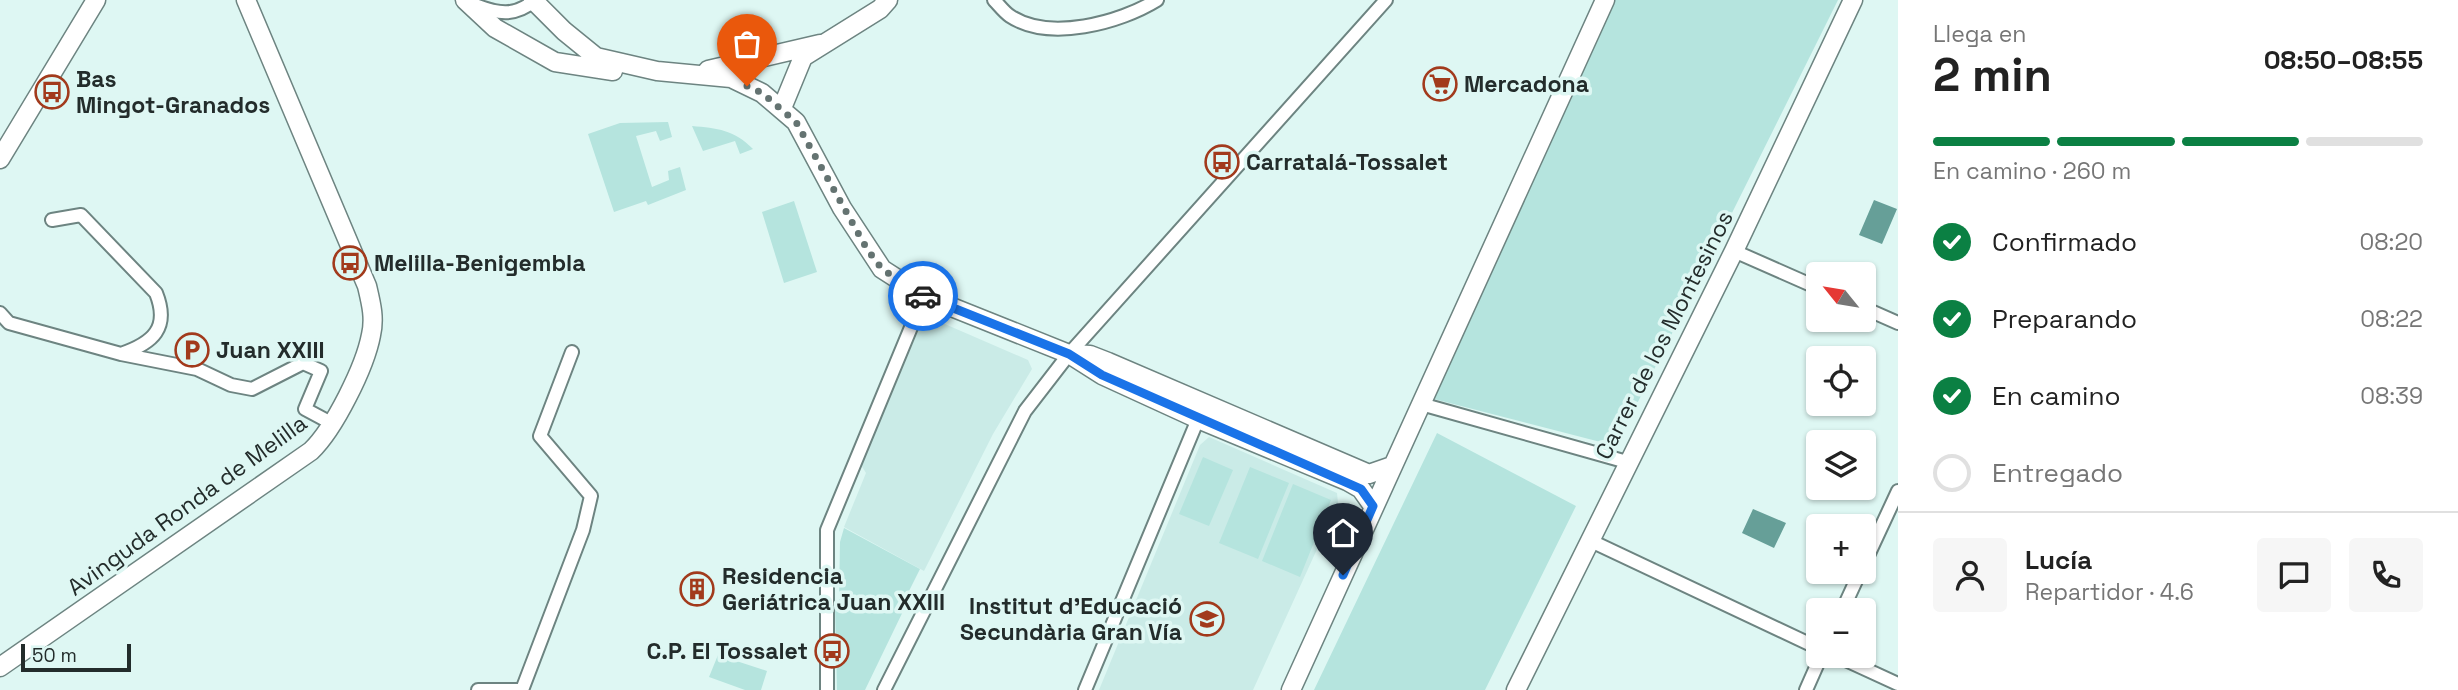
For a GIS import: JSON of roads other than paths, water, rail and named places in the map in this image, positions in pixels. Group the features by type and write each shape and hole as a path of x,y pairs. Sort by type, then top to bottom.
{"street":[{"path":"0,159 96,0"},
{"name":"Avinguda Ronda de Melilla","path":"0,667 311,451 328,435 371,336 373,310 367,286 246,0"},
{"path":"466,1 500,15 522,9 534,0 564,31 596,57 657,71 731,78 762,93 796,122 867,249 882,269 923,296 1069,354 1102,375 1198,419 1347,481 1361,489 1373,506"},
{"path":"782,108 803,57 880,9 888,0"},
{"path":"994,0 1010,16 1054,29 1102,24 1141,10 1157,0"},
{"path":"884,690 1025,411 1069,354 1386,0"},
{"path":"1291,690 1605,0"},
{"name":"Carrer de los Montesinos","path":"1516,690 1734,251 1853,0"},
{"path":"466,1 495,28 555,62 631,73 709,70 820,44"},
{"path":"52,220 80,215 156,293 162,309 161,323 154,336 141,347 121,354"},
{"path":"1734,251 1806,283"},
{"path":"827,690 827,530 923,296"},
{"path":"0,313 9,323 121,354 197,369 231,385 252,389 303,363 321,371 305,409 333,424"},
{"path":"1876,313 1898,323"},
{"path":"480,690 521,690 583,530 591,496 540,436 572,352"},
{"path":"1069,354 1090,355 1108,362 1369,474 1392,466"},
{"path":"1421,404 1627,462"},
{"path":"1085,690 1198,419"},
{"path":"1876,538 1898,491"},
{"path":"1591,541 1806,642"},
{"path":"1806,690 1816,668"},
{"path":"1863,668 1898,684"}],"place":[{"name":"Mercadona","path":"1440,84"},
{"name":"Bas Mingot-Granados","path":"52,92"},
{"name":"Carratalá-Tossalet","path":"1222,162"},
{"name":"Melilla-Benigembla","path":"350,263"},
{"name":"Juan XXIII","path":"192,350"},
{"name":"Residencia Geriátrica Juan XXIII","path":"697,589"},
{"name":"Institut d'Educació Secundària Gran Vía","path":"1207,619"},
{"name":"C.P. El Tossalet","path":"832,651"}]}
